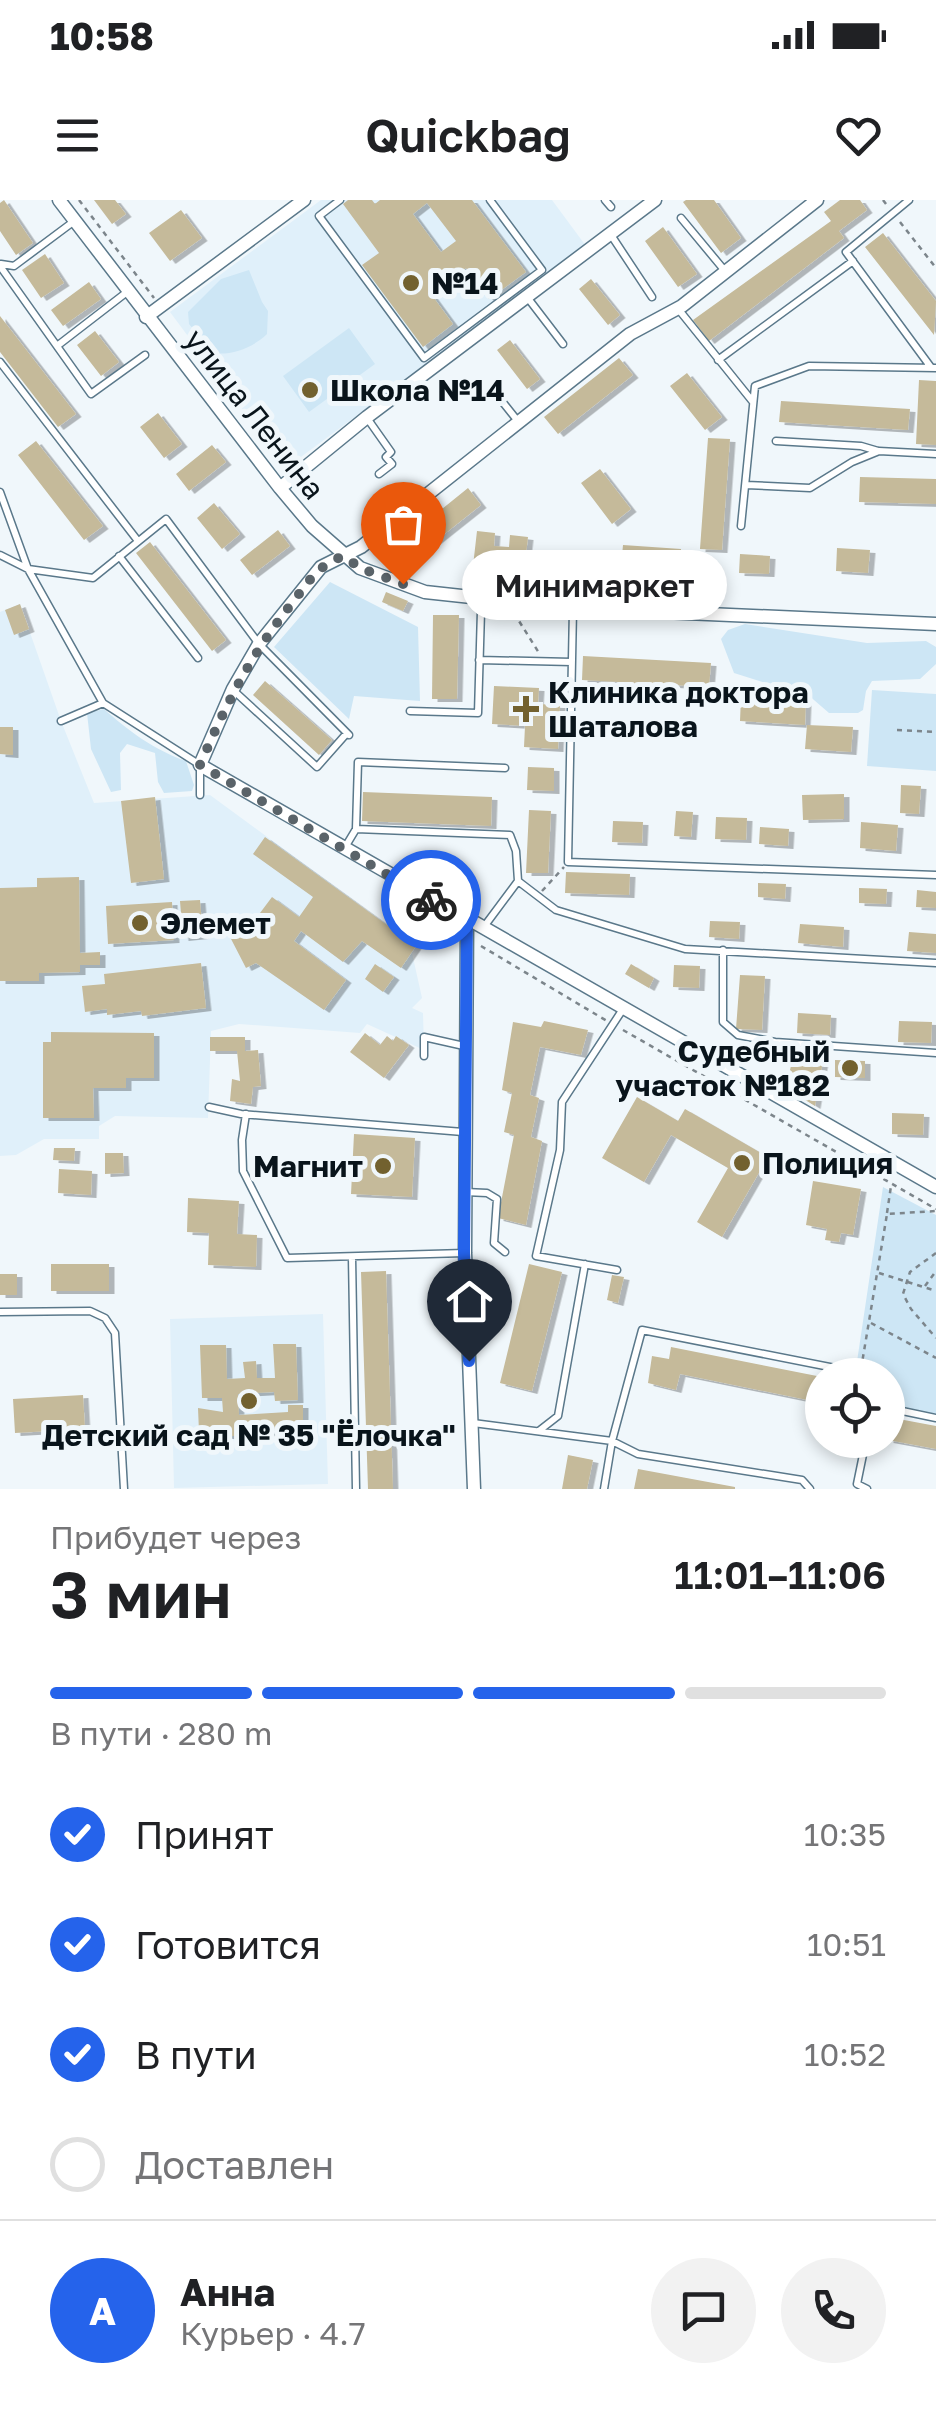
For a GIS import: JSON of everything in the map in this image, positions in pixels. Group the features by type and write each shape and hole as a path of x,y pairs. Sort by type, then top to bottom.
{"street":[{"name":"улица Ленина","path":"59,200 280,488 312,526 360,568 425,592 508,603 936,624"},
{"path":"146,317 304,200"},
{"path":"280,488 656,200"},
{"path":"817,200 678,308 630,334 361,547 320,566 259,644 232,690 200,765 936,1187"},
{"path":"467,920 464,1253 474,1489"}],"lane":[{"path":"340,200 318,216 424,358 542,270 490,200"},
{"path":"909,200 846,252 933,367"},
{"path":"681,218 726,272"},
{"path":"0,265 14,266 74,221"},
{"path":"610,234 652,296"},
{"path":"718,360 853,262"},
{"path":"0,265 91,394 145,355"},
{"path":"57,346 127,292"},
{"path":"527,296 563,344"},
{"path":"678,308 754,403"},
{"path":"0,362 138,541"},
{"path":"741,526 755,386 809,366 933,367"},
{"path":"493,390 518,421"},
{"path":"367,418 391,452 386,457 392,464 379,474"},
{"path":"776,441 936,454"},
{"path":"746,484 810,488 852,462 879,451"},
{"path":"0,492 28,569 104,703 200,765 200,795"},
{"path":"0,554 28,569 93,578 166,520 259,644 348,734 317,767 232,690"},
{"path":"119,556 198,658"},
{"path":"573,608 568,862 936,875"},
{"path":"410,711 478,712 480,611"},
{"path":"479,660 572,662"},
{"path":"61,722 104,703"},
{"path":"344,849 356,829 358,762 506,768"},
{"path":"356,829 510,835 516,851 518,881 482,929"},
{"path":"518,881 556,910 685,948 936,963"},
{"path":"722,950 723,1022 738,1035 775,1042 936,1053"},
{"path":"617,1270 536,1256 560,1150 562,1102 623,1009"},
{"path":"424,1056 424,1037 465,1046"},
{"path":"209,1107 246,1114 465,1132"},
{"path":"246,1114 243,1171 287,1258 464,1253"},
{"path":"465,1192 487,1193 497,1199 494,1244 505,1252"},
{"path":"352,1257 356,1489"},
{"path":"539,1430 558,1416 585,1263"},
{"path":"0,1312 90,1311 105,1318 115,1333 124,1489"},
{"path":"604,1489 612,1441 642,1330 805,1362"},
{"path":"905,1412 936,1418"},
{"path":"472,1423 612,1441 638,1454 802,1480 810,1489"},
{"path":"862,1458 857,1484 867,1489"}],"path":[{"path":"79,200 161,306"},
{"path":"883,200 936,268"},
{"path":"508,603 544,662"},
{"path":"896,730 936,732"},
{"path":"538,896 568,862"},
{"path":"466,938 936,1210"},
{"path":"860,1358 892,1184"},
{"path":"887,1214 936,1210"},
{"path":"936,1253 910,1272 904,1294 911,1310 936,1338"},
{"path":"925,1288 936,1271"},
{"path":"878,1272 936,1291"},
{"path":"870,1322 936,1358"}],"shaded area":[{"name":"Школа №14","path":"321,200 552,200 586,246 286,468 170,312"},
{"path":"249,270 268,311 267,334 242,349 213,353 189,324 188,312 221,279"},
{"path":"349,328 375,364 309,412 283,376"},
{"path":"330,582 418,627 420,701 354,696 349,719 274,647"},
{"path":"20,604 94,803 210,795 416,946 412,953 422,998 412,1008 423,1013 424,1050 367,1024 360,1033 239,1024 211,1031 208,1118 115,1116 99,1126 99,1139 44,1139 16,1155 0,1156 0,612"},
{"path":"745,624 867,643 926,641 936,647 936,664 920,679 872,681 863,710 858,713 829,713 799,687 769,684 734,673 721,639 728,630"},
{"path":"872,690 936,694 936,771 867,766"},
{"path":"104,709 142,739 186,761 194,785 192,791 164,793 158,782 155,753 127,744 120,753 121,790 111,792 91,749 87,713"},
{"path":"883,1187 936,1215 936,1414 905,1408 905,1358 858,1358"},
{"name":"Детский сад № 35 \"Ёлочка\"","path":"323,1314 328,1484 174,1488 170,1319"}],"building":[{"path":"4,200 33,243 16,255 0,231 0,203"},
{"path":"94,200 115,200 126,214 112,224"},
{"name":"№14","path":"348,200 372,200 375,204 380,200 472,200 526,272 489,299 466,268 431,294 453,324 423,347 362,265 379,253 343,204","holes":["427,203 456,241 441,252 413,214"]},
{"path":"714,200 741,238 721,253 683,202"},
{"path":"840,200 860,200 867,210 839,231 844,238 709,341 693,320 831,221 824,212"},
{"path":"181,210 202,238 170,261 149,233"},
{"path":"663,227 697,274 678,287 645,241"},
{"path":"883,233 936,301 934,335 865,247"},
{"path":"45,254 64,283 41,298 22,270"},
{"path":"591,279 620,315 608,325 579,289"},
{"path":"89,282 101,299 63,326 51,310"},
{"path":"0,316 76,414 58,427 0,352"},
{"path":"95,331 119,362 101,376 77,345"},
{"path":"510,340 540,379 527,389 497,350"},
{"path":"619,358 633,375 558,434 544,417"},
{"path":"687,373 722,417 705,430 670,386"},
{"path":"919,380 936,381 936,445 916,444"},
{"path":"781,401 910,409 908,430 779,422"},
{"path":"158,413 182,444 164,458 140,427"},
{"path":"708,438 730,439 722,550 700,549"},
{"path":"36,441 103,526 84,540 18,455"},
{"path":"212,445 226,462 189,491 176,474"},
{"path":"600,469 631,509 612,524 581,483"},
{"path":"860,477 936,479 936,504 859,502"},
{"path":"468,488 481,505 408,563 395,547"},
{"path":"214,503 240,534 222,549 197,518"},
{"path":"278,530 290,546 252,575 240,560"},
{"path":"477,531 495,533 494,546 509,547 510,535 528,537 524,571 473,566"},
{"path":"150,542 226,640 212,651 136,553"},
{"path":"623,545 681,549 680,570 621,566"},
{"path":"837,548 870,550 868,573 836,571"},
{"path":"554,552 599,557 597,581 552,576"},
{"path":"740,554 770,556 769,574 739,573"},
{"path":"386,592 408,601 403,611 382,602"},
{"path":"20,604 29,629 14,635 5,610"},
{"path":"433,615 459,615 457,699 432,699"},
{"path":"583,656 711,663 709,687 582,680"},
{"path":"265,681 332,740 319,755 253,695"},
{"path":"494,686 539,688 538,704 560,705 558,749 524,747 525,726 492,724"},
{"path":"741,697 806,701 805,725 740,721"},
{"path":"807,725 853,727 851,752 805,749"},
{"path":"0,727 13,727 13,755 0,754"},
{"path":"528,767 554,768 554,791 527,790"},
{"path":"901,785 921,786 919,814 900,813"},
{"path":"363,792 492,797 491,826 362,821"},
{"path":"844,794 844,819 803,820 802,795"},
{"path":"155,797 164,879 131,883 121,801"},
{"path":"529,810 551,811 548,873 526,873"},
{"path":"676,811 693,812 691,837 674,836"},
{"path":"716,817 747,818 746,840 715,839"},
{"path":"613,821 643,822 642,843 612,842"},
{"path":"861,822 898,825 896,851 860,848"},
{"path":"760,827 789,829 788,846 759,844"},
{"path":"265,837 416,946 401,968 362,941 343,962 301,931 294,941 346,980 324,1010 256,963 246,968 230,937 238,921 248,929 272,897 299,917 313,897 253,854"},
{"path":"566,872 630,874 629,895 565,893"},
{"path":"79,877 80,953 100,952 100,965 80,965 80,972 39,973 39,981 0,981 0,888 37,887 37,878"},
{"path":"758,883 786,884 785,899 758,897"},
{"path":"859,888 887,889 886,904 859,903"},
{"path":"917,890 936,892 936,908 916,907"},
{"path":"200,900 203,936 183,938 180,901"},
{"name":"Элемет","path":"172,902 174,940 108,944 106,906"},
{"path":"710,921 740,922 739,939 709,937"},
{"path":"800,924 844,927 843,947 798,943"},
{"path":"909,932 936,934 936,953 907,951"},
{"path":"201,963 206,1008 142,1016 141,1011 107,1015 107,1009 85,1012 82,986 105,984 104,974"},
{"path":"375,964 394,977 383,992 365,979"},
{"path":"631,964 654,978 649,988 625,974"},
{"path":"674,965 700,966 699,988 673,987"},
{"path":"740,975 765,976 762,1030 736,1029"},
{"path":"798,1013 831,1015 830,1035 797,1033"},
{"path":"544,1021 588,1030 581,1055 540,1047 530,1095 539,1098 531,1137 542,1141 526,1225 498,1218 514,1135 504,1132 512,1093 502,1090 513,1022 541,1027"},
{"path":"899,1021 932,1022 931,1043 898,1042"},
{"path":"51,1032 154,1033 154,1078 126,1078 126,1088 93,1088 94,1118 43,1118 43,1042 51,1042"},
{"path":"365,1033 380,1045 387,1036 393,1041 396,1036 409,1045 384,1078 350,1052"},
{"path":"210,1037 245,1037 245,1051 258,1050 261,1086 253,1087 251,1104 230,1101 232,1079 240,1081 237,1051 210,1051"},
{"path":"835,1060 865,1061 865,1078 835,1077"},
{"path":"792,1061 823,1061 815,1106 786,1088"},
{"name":"Полиция","path":"637,1097 678,1121 685,1109 768,1157 722,1237 697,1222 728,1168 671,1135 644,1182 602,1158"},
{"path":"892,1113 924,1114 923,1135 892,1134"},
{"name":"Магнит","path":"354,1134 415,1138 412,1197 351,1194"},
{"path":"54,1148 75,1148 74,1161 53,1160"},
{"path":"105,1153 123,1153 124,1173 105,1174"},
{"path":"59,1169 92,1171 91,1195 58,1193"},
{"path":"813,1181 861,1189 853,1235 841,1233 839,1242 825,1240 827,1229 806,1225"},
{"path":"188,1198 239,1201 237,1234 257,1235 256,1267 208,1265 209,1233 187,1232"},
{"path":"51,1264 109,1264 109,1291 51,1291"},
{"path":"529,1264 562,1272 532,1391 500,1383"},
{"path":"386,1271 393,1489 368,1489 361,1272"},
{"path":"0,1274 17,1274 17,1295 0,1295"},
{"path":"612,1275 624,1277 618,1303 607,1300"},
{"path":"273,1344 296,1344 298,1400 275,1401 274,1392 238,1394 239,1415 288,1412 288,1405 303,1405 303,1430 273,1430 273,1436 199,1432 198,1408 223,1412 222,1398 202,1398 200,1345 226,1345 227,1379 245,1378 243,1362 256,1361 257,1378 275,1378"},
{"path":"671,1347 805,1374 805,1400 680,1374 676,1390 648,1383 652,1356 669,1359"},
{"path":"83,1395 85,1429 15,1433 13,1399"},
{"path":"905,1420 936,1426 936,1449 905,1443"},
{"path":"568,1455 593,1460 587,1489 562,1489"},
{"path":"638,1469 735,1487 735,1489 634,1489"}],"way so far":[{"path":"403,584 360,568 344,556 320,566 259,644 232,690 200,765 431,900"}],"place":[{"name":"№14","path":"411,283"},
{"name":"Школа №14","path":"310,390"},
{"name":"Минимаркет","path":"403,584"},
{"name":"Клиника доктора Шаталова","path":"526,709"},
{"name":"Элемет","path":"140,923"},
{"name":"Судебный участок №182","path":"850,1068"},
{"name":"Полиция","path":"742,1163"},
{"name":"Магнит","path":"383,1166"},
{"name":"Детский сад № 35 \"Ёлочка\"","path":"249,1401"}],"route":[{"path":"431,900 467,920 464,1253 469,1361"}]}
